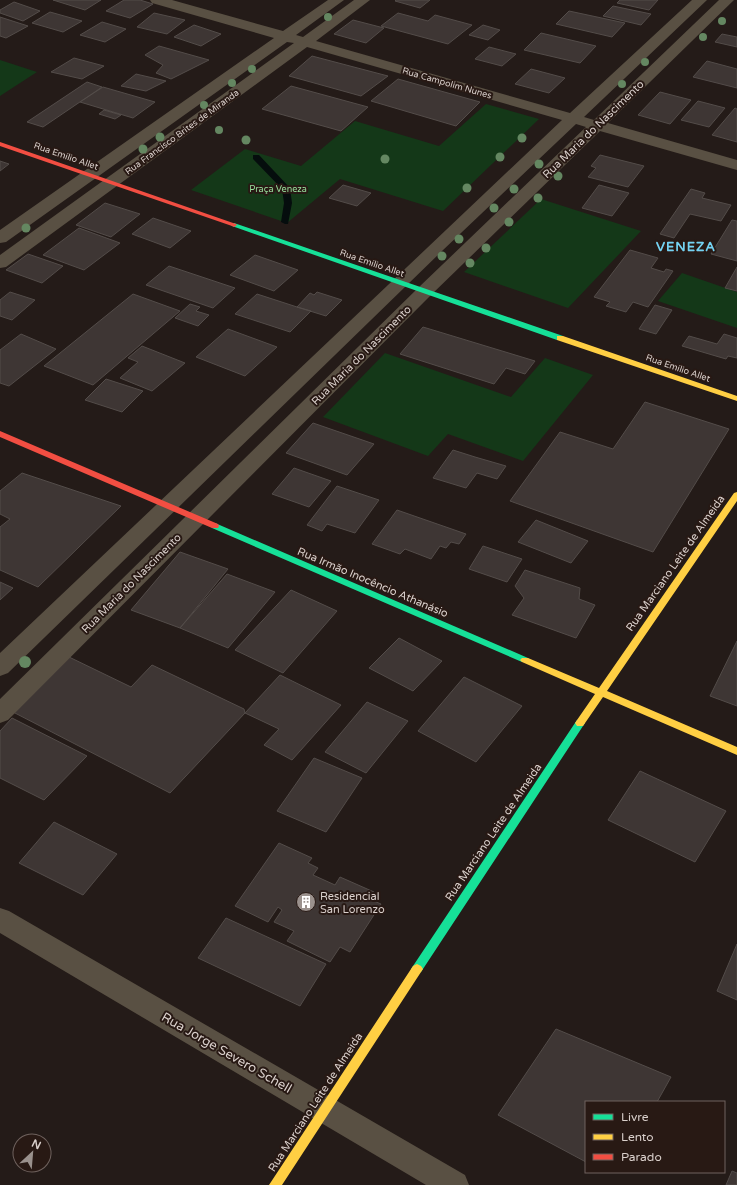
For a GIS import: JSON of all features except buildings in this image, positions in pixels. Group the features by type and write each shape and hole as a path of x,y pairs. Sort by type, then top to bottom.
{"street":[{"name":"Rua Campolim Nunes","path":"157,0 737,165"},
{"name":"Rua Francisco Brites de Miranda","path":"0,238 337,0"},
{"name":"Rua Francisco Brites de Miranda","path":"5,255 112,182 361,0"},
{"name":"Rua Maria do Nascimento","path":"0,667 168,507 463,221 700,0"},
{"name":"Rua Maria do Nascimento","path":"1,711 424,292 727,0"},
{"path":"660,37 683,43"},
{"path":"624,71 647,77"},
{"path":"215,86 236,92"},
{"path":"172,117 194,123"},
{"name":"Rua Emílio Allet","path":"0,144 399,282 424,292 737,399"},
{"path":"510,177 535,186"},
{"path":"463,221 488,230"},
{"path":"327,353 353,362"},
{"path":"286,392 313,402"},
{"name":"Rua Irmão Inocêncio Athanásio","path":"0,434 737,751"},
{"name":"Rua Marciano Leite de Almeida","path":"275,1185 323,1109 600,692 737,495"},
{"name":"Rua Jorge Severo Schell","path":"0,919 454,1185"}],"green space":[{"path":"0,60 37,72 0,96"},
{"name":"Praça Veneza","path":"486,104 539,119 443,211 340,179 287,223 191,190 245,149 301,166 355,121 439,146"},
{"path":"541,199 641,231 568,308 464,272"},
{"path":"682,273 737,292 737,328 658,301"},
{"path":"385,353 511,397 545,358 593,375 523,461 448,434 428,456 323,417"}],"waterway":[{"path":"256,157 286,188 288,203 285,222"}],"traffic: fast":[{"path":"234,225 560,338"},
{"path":"215,526 525,660"},
{"path":"417,969 580,723"}],"traffic: slow":[{"path":"560,338 737,399"},
{"path":"580,723 737,495"},
{"path":"525,660 737,751"},
{"path":"275,1185 417,969"}],"traffic: jam":[{"path":"0,144 234,225"},
{"path":"0,434 215,526"}],"place":[{"name":"Residencial San Lorenzo","path":"306,902"}],"district":[{"name":"VENEZA","path":"686,246"}]}
